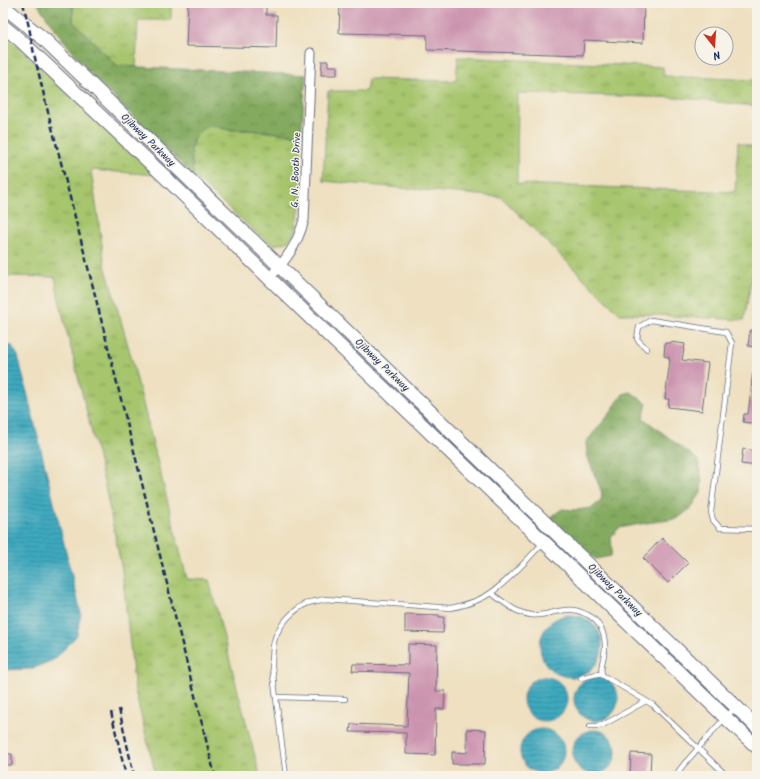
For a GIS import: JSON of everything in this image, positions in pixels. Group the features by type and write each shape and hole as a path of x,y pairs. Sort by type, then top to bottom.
{"main road":[{"name":"Ojibway Parkway","path":"3,6 45,40 757,727"},
{"name":"Ojibway Parkway","path":"3,26 20,40 163,174 269,278 757,747"}],"street":[{"name":"G. N. Booth Drive","path":"269,278 280,267 291,252 304,220 311,53"}],"lane":[{"path":"647,349 637,338 639,327 651,320 726,332 732,343 711,512 713,520 720,528 757,529"},
{"path":"286,776 272,667 272,653 274,639 281,626 292,613 306,604 325,599 451,608 464,606 491,593 504,583 542,539 546,523"},
{"path":"491,593 514,609 532,615 542,615 573,610 591,616 603,633 605,653 601,669 602,675"},
{"path":"635,630 643,617"},
{"path":"581,678 597,674 602,675 653,705 727,776"},
{"path":"276,697 345,699"},
{"path":"590,726 603,725 646,701"},
{"path":"676,776 698,748 725,717 736,707"}],"green space":[{"path":"37,3 73,3 73,22 118,66 306,75 301,135 248,130 229,130 212,125 202,129 195,136 191,146 193,176 94,78 56,31"},
{"path":"73,3 171,3 171,20 138,20 136,67 118,66 73,22"},
{"path":"3,34 157,175 91,170 105,265 131,356 187,579 209,580 260,776 156,776 135,691 122,570 105,486 58,296 55,277 3,276"},
{"path":"458,57 663,67 664,76 756,80 754,106 682,98 518,93 517,184 735,192 738,142 757,148 757,274 753,272 744,320 620,314 501,197 323,181 328,91 366,91 368,79 456,81"},
{"path":"212,125 229,130 248,130 301,135 300,205 296,231 287,242 274,245 260,236 193,176 191,150 194,138 204,128"},
{"path":"631,392 647,404 643,418 698,460 702,480 701,493 691,508 677,519 619,528 611,537 611,556 595,559 552,520 551,517 562,509 576,510 592,508 601,501 602,493 587,456 586,442 607,417 623,394"}],"water":[{"path":"3,342 12,346 18,356 81,613 77,635 55,659 32,669 3,670"},
{"path":"571,615 583,617 593,624 600,634 602,646 600,658 593,668 583,675 571,677 559,675 549,668 542,658 540,646 542,634 549,624 559,617"},
{"path":"545,677 557,681 563,687 567,699 563,711 557,717 545,721 533,717 527,711 523,699 527,687 533,681"},
{"path":"596,677 608,681 614,687 618,699 614,711 608,717 596,721 584,717 578,711 574,699 578,687 584,681"},
{"path":"542,729 554,733 560,739 564,751 560,763 554,769 542,773 530,769 524,763 520,751 524,739 530,733"},
{"path":"594,730 606,734 612,740 616,752 612,764 606,770 594,774 582,770 576,764 572,752 576,740 582,734"}],"building":[{"path":"188,3 266,3 266,15 277,15 276,48 186,46"},
{"path":"340,3 644,3 643,43 584,40 583,55 427,50 427,35 339,33"},
{"path":"322,61 328,61 328,66 337,66 337,75 321,75"},
{"path":"750,330 757,331 757,347 748,346"},
{"path":"671,342 685,344 682,360 708,363 702,411 668,407 669,399 665,399 670,360 669,357 664,356 665,343"},
{"path":"753,374 757,374 757,424 743,422 744,414 748,414"},
{"path":"743,449 757,451 757,466 741,464"},
{"path":"662,538 688,563 668,583 643,558"},
{"path":"405,614 439,615 439,617 444,617 443,633 405,632"},
{"path":"408,644 437,645 436,691 445,691 444,709 436,709 435,755 406,754 406,733 350,732 351,724 407,726 409,673 352,671 353,664 408,665"},
{"path":"467,729 486,730 485,764 452,764 452,752 467,753"},
{"path":"631,753 651,754 650,776 630,776"},
{"path":"3,754 12,754 12,765 3,765"}],"railway":[{"path":"23,3 48,112 215,776"},
{"path":"119,709 134,776"},
{"path":"111,712 126,776"}]}
